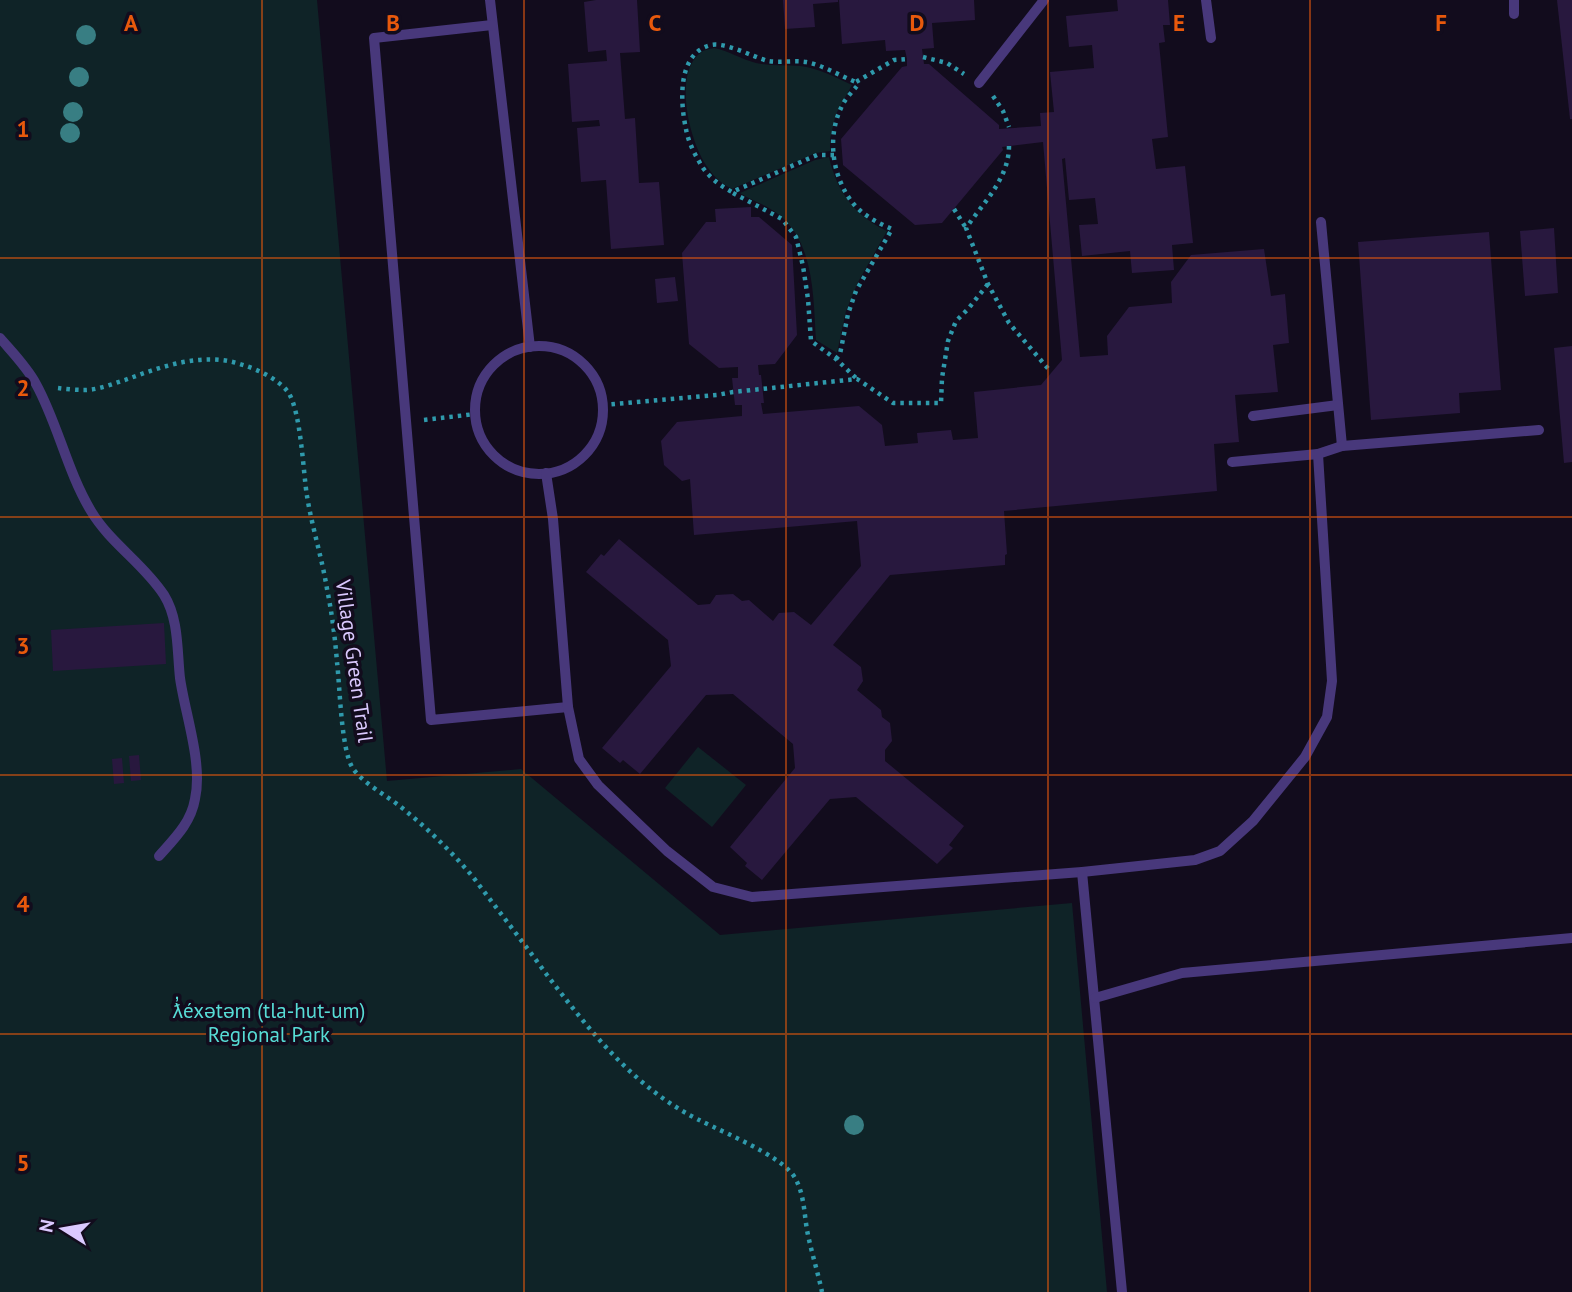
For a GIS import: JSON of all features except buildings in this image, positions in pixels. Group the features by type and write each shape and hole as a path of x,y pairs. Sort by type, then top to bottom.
{"lane":[{"path":"490,0 530,347"},
{"path":"979,83 1044,0"},
{"path":"1206,0 1211,38"},
{"path":"1514,0 1514,14"},
{"path":"492,25 374,38 431,720 568,707"},
{"path":"1321,222 1342,446"},
{"path":"0,338 36,384 91,512 164,596 170,609 175,626 195,761 196,799 185,826 159,856"},
{"path":"539,346 561,350 580,360 594,378 603,405 601,427 592,447 577,462 557,472 540,475 518,471 491,453 484,444 475,414 480,384 486,373 502,358 522,348 539,346"},
{"path":"1253,416 1338,405"},
{"path":"1232,462 1318,454 1342,446 1539,430"},
{"path":"546,474 553,519 568,707 579,759 598,785 667,851 713,887 752,897 1082,872 1195,860 1220,851 1253,821 1305,757 1326,717 1332,681 1318,454"},
{"path":"1082,872 1122,1292"},
{"path":"1095,998 1182,973 1572,938"}],"path":[{"path":"856,82 821,66 806,62 772,62 714,44 700,49 688,61 685,74 682,107 686,131 704,168 717,183 782,219 796,237 808,299 811,341 857,379 892,403 941,403 948,341 956,321 988,284"},
{"path":"856,82 894,61 907,60"},
{"path":"836,359 840,354 856,291 892,229 875,222 852,203 837,175 834,128 841,106 857,86 856,82"},
{"path":"966,228 1004,173 1009,159 1009,146"},
{"path":"732,192 817,155 834,155"},
{"path":"954,209 966,228 988,284 1009,323 1051,372"},
{"name":"Village Green Trail","path":"36,384 85,390 100,388 172,364 215,359 254,369 278,382 288,392 295,411 309,508 327,588 345,745 352,767 358,775 402,809 455,856 583,1022 631,1074 686,1114 775,1160 795,1177 822,1292"},
{"path":"603,405 857,379"},
{"path":"406,422 475,414"}],"green space":[{"name":"ƛ̓éxətəm (tla-hut-um) Regional Park","path":"0,0 317,0 387,781 521,769 720,935 1072,903 1107,1292 0,1292"},
{"path":"714,48 756,63 813,69 852,85 836,114 830,151 816,153 732,189 718,180 701,157 695,143 686,93 691,64 701,53"},
{"path":"829,157 832,170 849,202 866,218 887,231 858,282 846,311 837,353 816,340 810,272 799,240 778,214 740,193 815,160"},
{"path":"698,747 746,785 712,827 665,788"}]}
